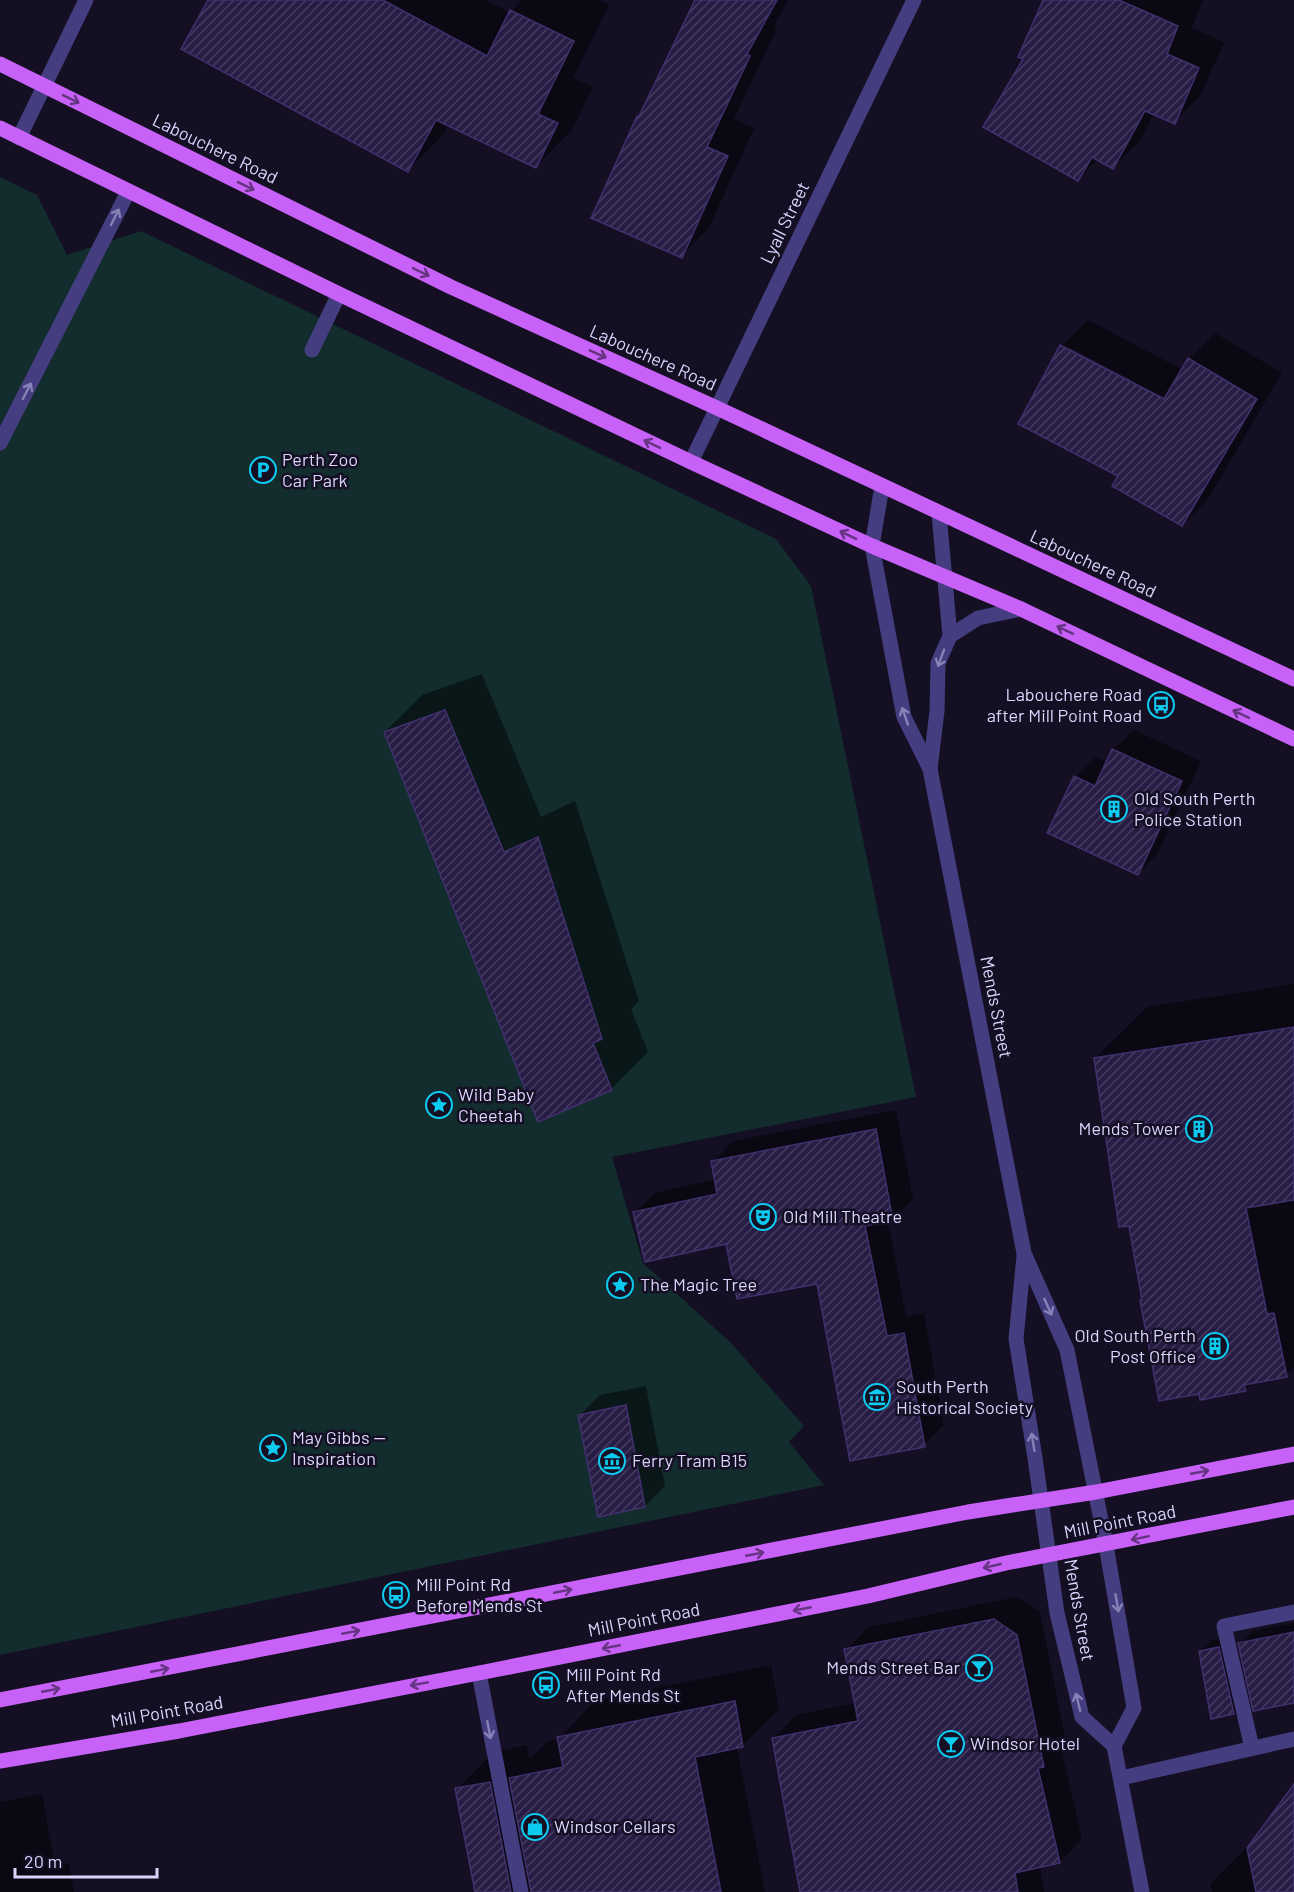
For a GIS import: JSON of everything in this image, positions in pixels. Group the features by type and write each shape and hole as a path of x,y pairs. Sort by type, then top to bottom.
{"main road":[{"name":"Labouchere Road","path":"0,64 451,287 717,408 1294,679"},
{"path":"0,128 339,294 691,462 872,546 1021,609 1294,739"},
{"name":"Mill Point Road","path":"0,1700 1041,1499 1096,1492 1294,1455"},
{"name":"Mill Point Road","path":"0,1761 178,1731 479,1673 856,1598 1006,1563 1294,1507"}],"street":[{"path":"19,138 86,0"},
{"name":"Lyall Street","path":"691,462 914,0"},
{"path":"0,443 128,192"},
{"path":"312,350 339,294"},
{"name":"Mends Street","path":"882,486 872,546 904,717 930,769 1024,1253 1067,1350 1106,1545 1134,1708 1114,1746 1082,1717 1059,1623 1016,1340 1024,1253"},
{"name":"Mends Street","path":"930,769 937,711 938,663 950,636 939,514"},
{"path":"950,636 978,618 1021,609"},
{"path":"1251,1748 1224,1626 1294,1612"},
{"path":"479,1673 521,1892"},
{"path":"1120,1778 1294,1739"},
{"path":"1114,1746 1142,1892"}],"green space":[{"path":"0,177 37,195 67,255 141,231 776,539 811,586 916,1097 612,1157 643,1263 731,1343 804,1426 789,1442 824,1485 0,1655"}],"building":[{"path":"208,0 383,0 487,56 510,10 574,41 538,114 558,123 536,168 436,120 408,172 181,49"},
{"path":"695,0 777,0 747,54 750,56 707,147 728,156 682,258 591,218 637,116"},
{"path":"1043,0 1119,0 1178,26 1167,54 1199,68 1175,124 1145,111 1113,169 1092,157 1078,181 983,127 1023,59 1018,57"},
{"path":"1060,345 1164,399 1188,358 1257,399 1182,526 1112,486 1118,476 1018,424"},
{"path":"445,710 504,852 538,837 602,1039 593,1043 612,1090 538,1122 384,732"},
{"name":"Old South Perth Police Station","path":"1112,749 1182,781 1138,875 1047,833 1074,776 1095,786"},
{"path":"1294,1027 1294,1200 1246,1208 1267,1314 1274,1313 1287,1377 1244,1385 1246,1391 1200,1400 1199,1394 1159,1401 1129,1226 1119,1227 1094,1058"},
{"name":"Old Mill Theatre","path":"876,1129 893,1221 865,1226 887,1336 904,1333 925,1447 850,1461 817,1284 737,1299 726,1244 645,1262 633,1212 717,1194 711,1161"},
{"name":"Ferry Tram B15","path":"626,1405 645,1507 598,1517 578,1415"},
{"name":"Windsor Hotel","path":"994,1619 1017,1635 1044,1767 1038,1768 1060,1863 1015,1873 1018,1892 800,1892 772,1738 858,1721 844,1649"},
{"path":"1294,1632 1294,1703 1253,1711 1238,1643"},
{"path":"1219,1647 1234,1714 1211,1719 1199,1651"},
{"path":"735,1701 743,1747 695,1757 721,1892 531,1892 509,1778 563,1767 557,1737"},
{"path":"490,1782 511,1892 475,1892 455,1788"},
{"path":"1294,1784 1294,1892 1256,1892 1247,1848"}],"place":[{"name":"Perth Zoo Car Park","path":"263,470"},
{"name":"Labouchere Road after Mill Point Road","path":"1161,705"},
{"name":"Old South Perth Police Station","path":"1114,809"},
{"name":"Wild Baby Cheetah","path":"439,1105"},
{"name":"Mends Tower","path":"1199,1129"},
{"name":"Old Mill Theatre","path":"763,1217"},
{"name":"The Magic Tree","path":"620,1285"},
{"name":"Old South Perth Post Office","path":"1215,1346"},
{"name":"South Perth Historical Society","path":"877,1397"},
{"name":"May Gibbs — Inspiration","path":"273,1448"},
{"name":"Ferry Tram B15","path":"612,1461"},
{"name":"Mill Point Rd Before Mends St","path":"396,1595"},
{"name":"Mends Street Bar","path":"979,1668"},
{"name":"Mill Point Rd After Mends St","path":"546,1685"},
{"name":"Windsor Hotel","path":"951,1744"},
{"name":"Windsor Cellars","path":"535,1827"}]}
